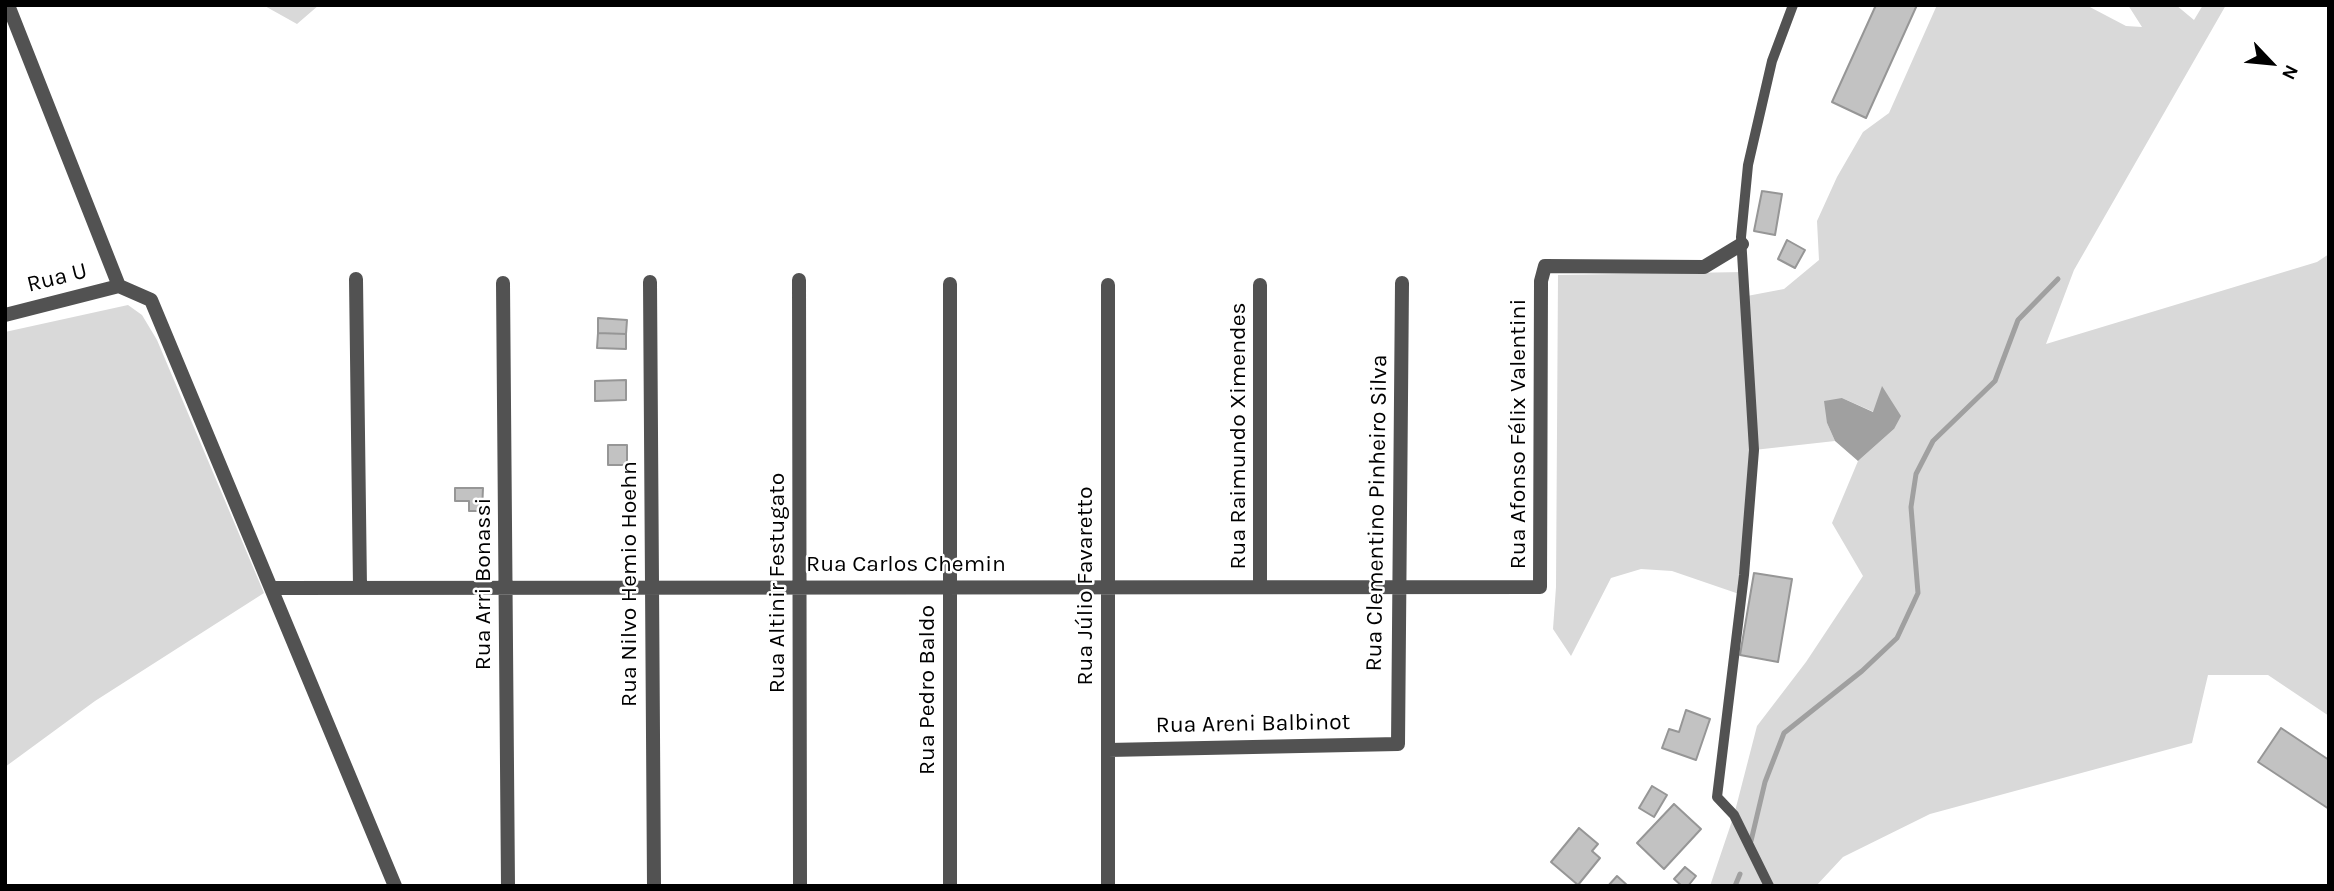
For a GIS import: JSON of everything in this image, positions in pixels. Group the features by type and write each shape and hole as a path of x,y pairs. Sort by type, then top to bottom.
{"street":[{"path":"9,5 120,286 151,300 396,886"},
{"name":"Rua Afonso Félix Valentini","path":"1540,587 1541,281 1545,266 1704,267 1742,244"},
{"path":"356,279 360,587"},
{"name":"Rua Altinir Festugato","path":"799,280 800,886"},
{"name":"Rua Nilvo Hemio Hoehn","path":"650,282 654,886"},
{"name":"Rua Arri Bonassi","path":"503,283 509,886"},
{"name":"Rua Clementino Pinheiro Silva","path":"1398,744 1402,283"},
{"name":"Rua Pedro Baldo","path":"950,284 950,886"},
{"name":"Rua Júlio Favaretto","path":"1108,285 1108,886"},
{"name":"Rua Raimundo Ximendes","path":"1260,285 1261,587"},
{"name":"Rua U","path":"5,315 120,286"},
{"name":"Rua Carlos Chemin","path":"273,588 1540,587"},
{"name":"Rua Areni Balbinot","path":"1108,750 1398,744"}],"lane":[{"path":"1769,886 1734,815 1717,797 1743,585 1754,450 1742,244 1748,164 1772,61 1793,5"}],"shaded area":[{"path":"263,5 319,5 297,24"},
{"path":"1937,5 2086,5 2126,26 2142,27 2128,5 2176,5 2194,20 2203,5 2226,5 2074,270 2046,344 2317,262 2329,254 2329,716 2268,675 2208,675 2192,743 1930,814 1843,857 1816,886 1710,886 1734,815 1757,726 1806,662 1863,576 1832,523 1858,461 1894,429 1882,387 1874,412 1842,398 1827,423 1835,441 1754,450 1742,595 1672,571 1641,569 1611,578 1571,656 1553,629 1556,587 1558,275 1745,272 1747,296 1784,289 1819,260 1817,221 1837,177 1863,132 1889,113"},
{"path":"128,305 142,315 157,340 264,593 95,701 5,767 5,332"},
{"path":"1882,386 1901,416 1894,429 1858,461 1835,441 1827,423 1824,401 1842,398 1873,412"}],"building":[{"path":"1876,5 1917,5 1866,118 1832,102"},
{"path":"1762,191 1782,194 1775,235 1754,231"},
{"path":"1787,240 1805,250 1795,268 1778,259"},
{"path":"598,318 627,320 626,334 598,333"},
{"path":"598,333 626,334 626,349 597,348"},
{"path":"626,380 626,400 595,401 595,381"},
{"path":"608,445 627,445 627,465 608,465"},
{"path":"455,488 483,488 482,511 469,511 469,501 455,501"},
{"path":"1754,573 1792,579 1778,662 1740,655"},
{"path":"1686,710 1710,719 1696,760 1662,748 1669,729 1679,732"},
{"path":"2281,728 2329,760 2329,809 2258,762"},
{"path":"1652,786 1667,795 1654,817 1639,808"},
{"path":"1674,804 1701,829 1664,869 1637,843"},
{"path":"1579,828 1598,844 1592,851 1600,858 1578,885 1551,862"},
{"path":"1685,867 1696,876 1688,886 1682,886 1674,879"},
{"path":"1617,876 1628,886 1608,886"}],"waterway":[{"path":"1751,841 1765,782 1784,733 1862,671 1897,638 1918,593 1911,507 1916,474 1933,441 1995,381 2018,320 2058,279"},
{"path":"1735,886 1740,874"}]}
